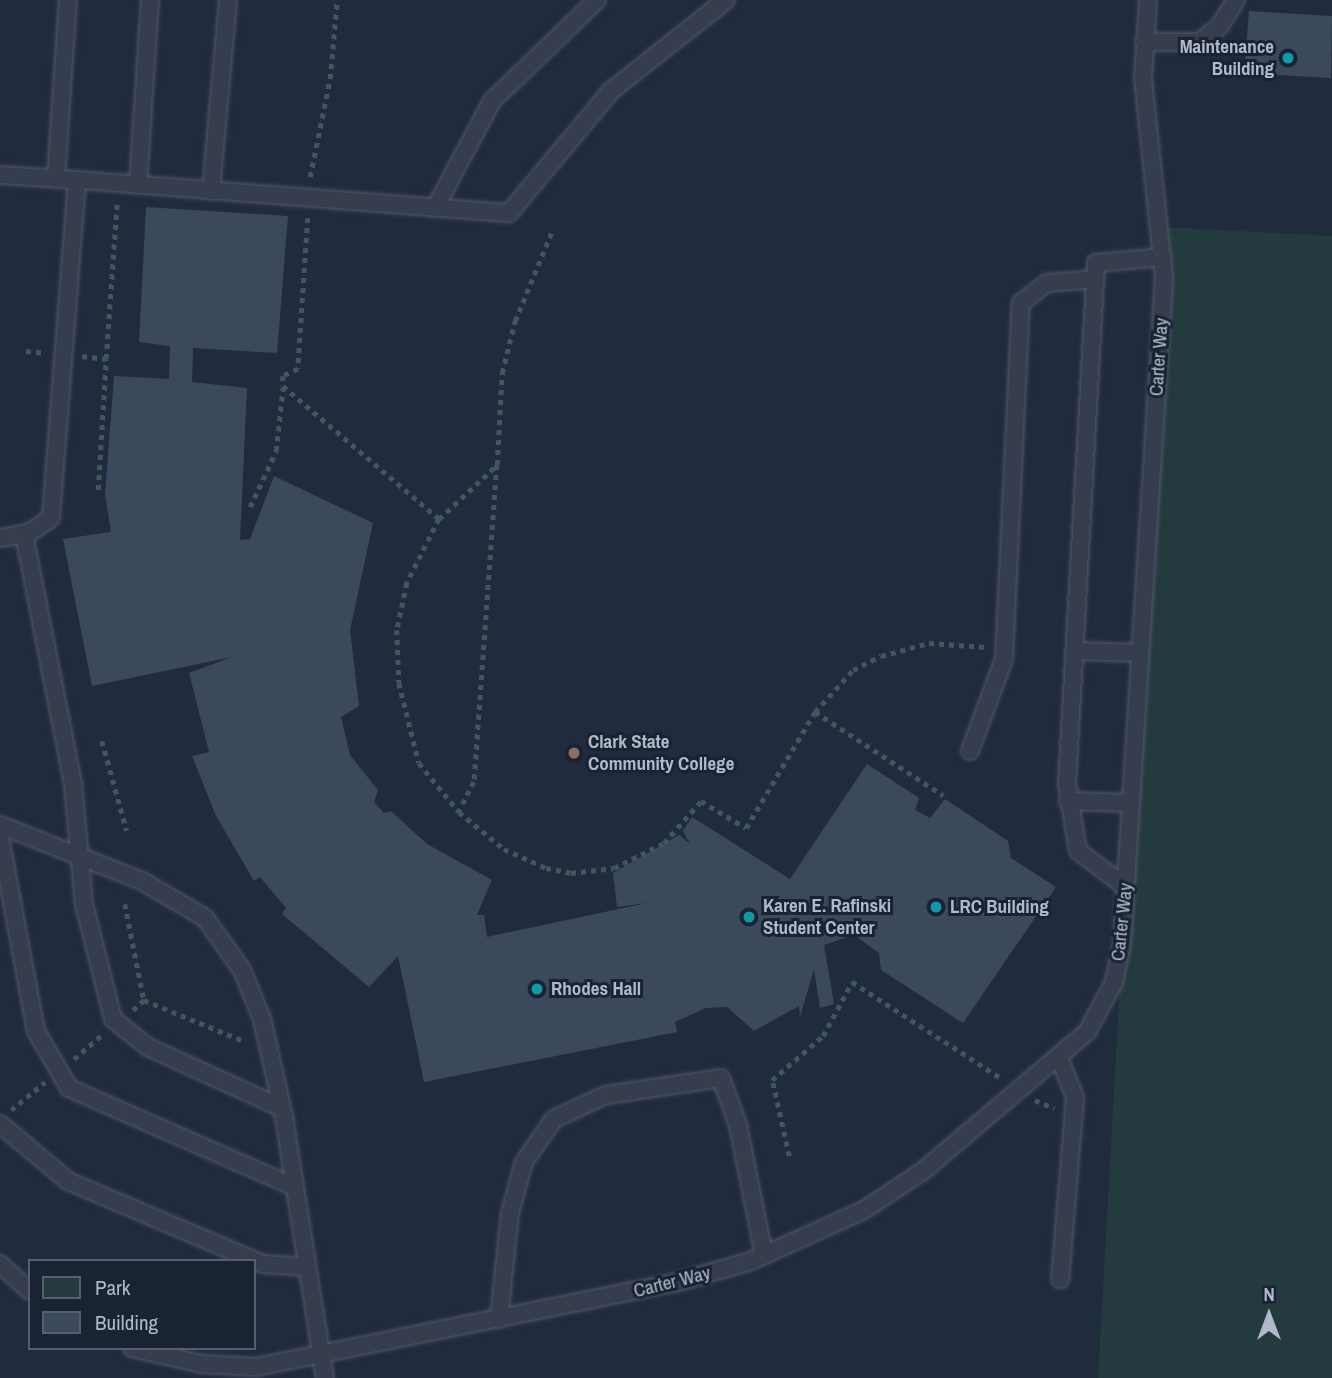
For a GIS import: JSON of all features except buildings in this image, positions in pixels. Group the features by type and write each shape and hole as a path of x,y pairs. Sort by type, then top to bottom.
{"lane":[{"path":"56,179 68,0"},
{"path":"138,185 150,0"},
{"path":"211,191 228,0"},
{"path":"435,208 492,102 597,0"},
{"path":"0,175 509,213 612,90 726,0"},
{"name":"Carter Way","path":"141,1350 202,1364 256,1367 678,1282 764,1255 864,1210 1020,1092 1087,1032 1114,982 1126,887 1140,653 1163,257 1144,42 1148,0"},
{"path":"1144,42 1199,41 1219,27 1236,0"},
{"path":"0,538 24,534 51,518 78,180"},
{"path":"1126,887 1078,851 1068,801 1096,262 1163,257"},
{"path":"970,751 1004,659 1021,303 1046,283 1096,279"},
{"path":"24,534 73,784 78,858 113,1019 148,1047 282,1108"},
{"path":"1075,651 1140,653"},
{"path":"1068,801 1131,803"},
{"path":"0,825 142,881 205,918 242,970 262,1019 282,1108 325,1378"},
{"path":"0,837 36,1031 69,1088 295,1187"},
{"path":"1059,1057 1075,1098 1060,1279"},
{"path":"499,1319 510,1213 524,1161 554,1119 606,1095 721,1078 738,1125 764,1255"},
{"path":"0,1124 68,1181 251,1259"},
{"path":"256,1261 307,1268"},
{"path":"0,1264 28,1289"}],"path":[{"path":"250,507 276,452 283,376 298,369 309,200 337,0"},
{"path":"98,490 117,202 126,201"},
{"path":"459,812 474,782 502,373 515,321 554,229"},
{"path":"26,351 106,359"},
{"path":"283,386 439,519"},
{"path":"497,465 439,519 407,583 397,629 399,683 419,763 459,812 504,849 546,867 570,873 614,868 664,843 701,801 746,828 815,712 853,670 881,656 929,643 987,647"},
{"path":"815,712 943,794"},
{"path":"102,741 127,831"},
{"path":"125,904 144,1000"},
{"path":"789,1156 772,1080 823,1037 852,982 1020,1092 1054,1108"}],"green space":[{"path":"1162,227 1332,236 1332,1378 1098,1378"}],"place":[{"name":"Maintenance Building","path":"1288,58"},
{"name":"Clark State Community College","path":"574,753"},
{"name":"LRC Building","path":"936,907"},
{"name":"Karen E. Rafinski Student Center","path":"749,917"},
{"name":"Rhodes Hall","path":"537,989"}]}
